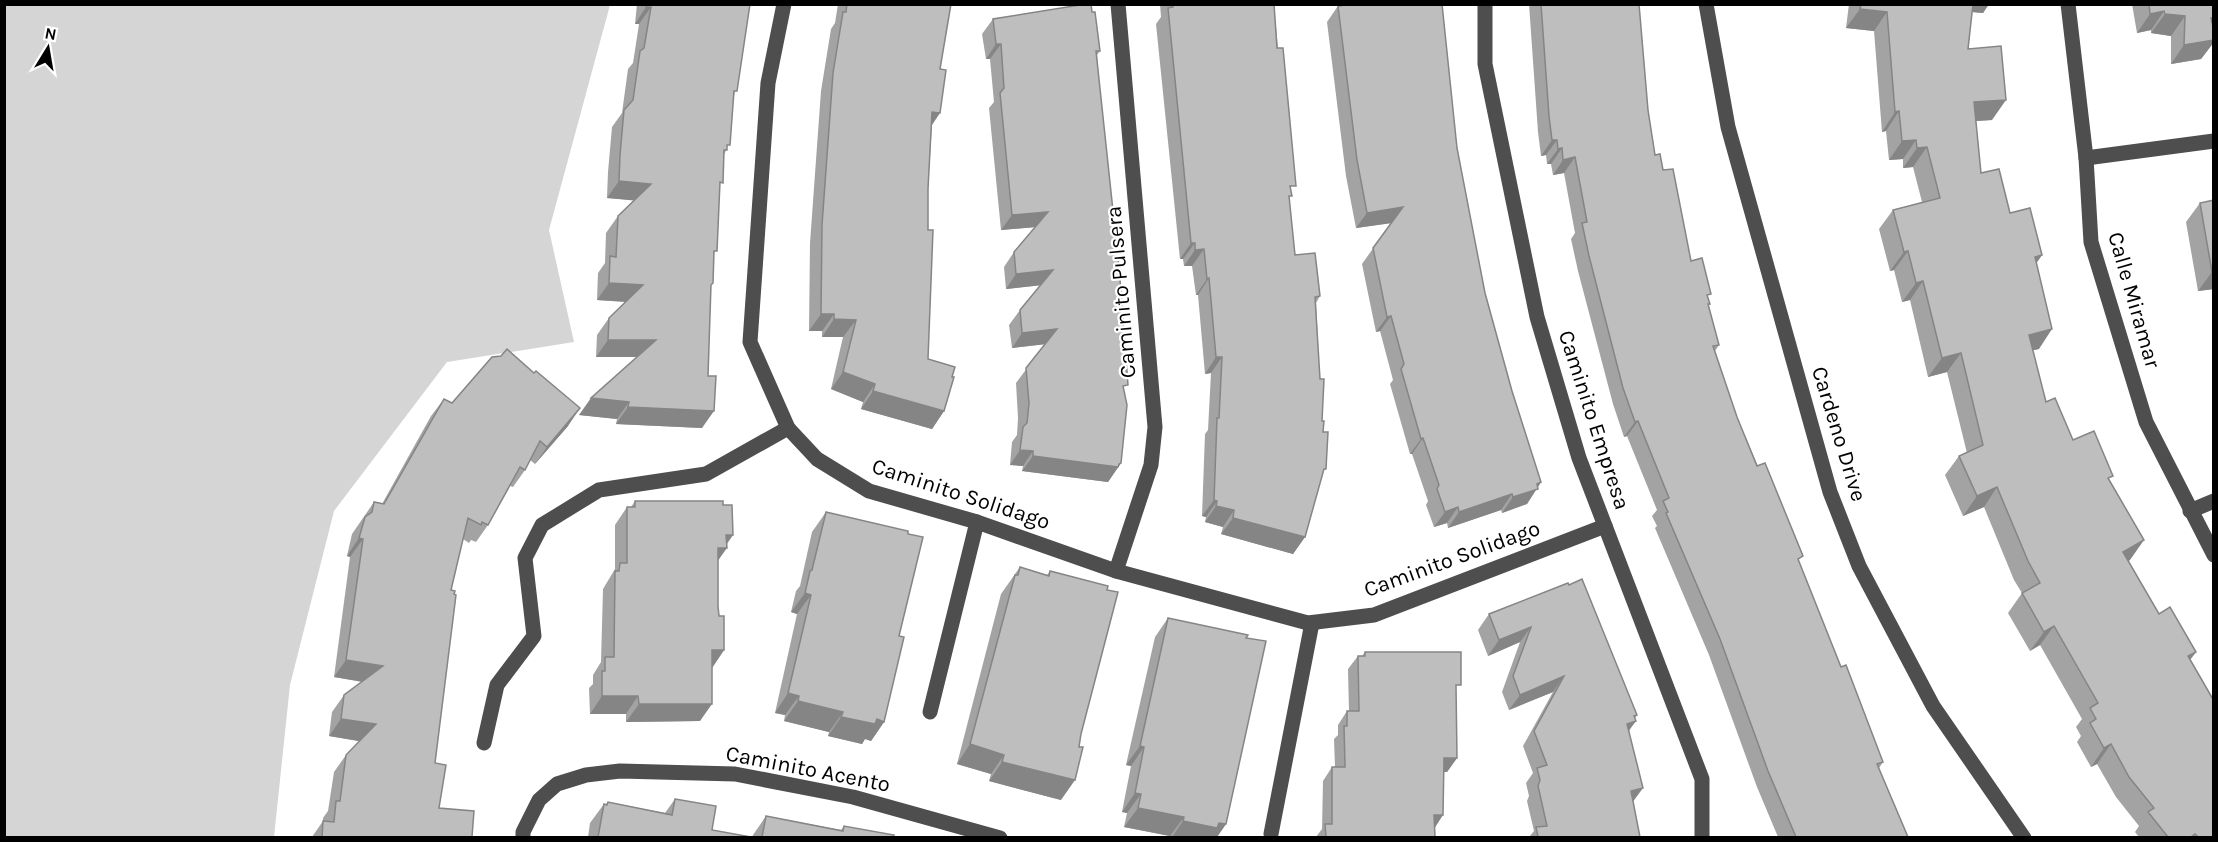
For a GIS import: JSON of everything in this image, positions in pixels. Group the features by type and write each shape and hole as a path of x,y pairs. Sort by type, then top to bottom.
{"street":[{"name":"Caminito Solidago","path":"784,4 768,83 750,342 788,428 817,459 869,491 977,522 1116,571 1312,623 1374,615 1605,526"},
{"name":"Caminito Pulsera","path":"1116,571 1151,465 1155,427 1118,4"},
{"name":"Caminito Empresa","path":"1485,4 1485,64 1537,317 1579,458 1702,779 1702,837"},
{"name":"Cardeno Drive","path":"1706,4 1728,127 1830,492 1859,566 1933,706 2024,837"},
{"name":"Calle Miramar","path":"2068,4 2086,158 2091,242 2146,422 2214,555"},
{"path":"2086,158 2214,141"},
{"path":"484,743 497,685 534,636 525,558 542,525 599,490 706,474 788,428"},
{"path":"2190,511 2214,501"},
{"path":"930,712 977,522"},
{"path":"1271,834 1312,623"},
{"name":"Caminito Acento","path":"523,835 539,800 557,784 586,775 620,771 735,774 853,797 1000,837"}],"shaded area":[{"path":"5,5 610,5 549,230 574,342 447,362 334,511 290,685 274,837 5,838"}],"building":[{"path":"647,4 750,4 737,91 734,91 730,145 727,145 727,150 724,150 723,183 720,182 717,251 714,251 713,283 711,285 708,376 716,376 714,411 628,407 629,402 591,398 656,340 608,340 609,318 643,285 609,283 610,256 616,257 618,216 651,184 619,181 624,110 633,100 640,51 644,48 651,7 646,7"},
{"path":"847,4 951,4 940,69 946,70 940,113 932,112 928,189 928,230 933,230 928,359 955,367 944,411 873,391 875,384 843,372 856,320 834,319 834,314 821,314 822,225 833,73 843,12 846,12"},
{"path":"1091,4 1092,12 1095,12 1100,51 1096,51 1119,267 1128,385 1123,386 1127,405 1121,463 1118,467 1033,456 1033,451 1020,450 1029,403 1026,368 1057,329 1022,333 1020,310 1053,270 1016,274 1014,252 1048,212 1012,215 1000,93 1004,88 1001,44 996,44 993,19"},
{"path":"1173,4 1274,4 1277,48 1283,48 1296,186 1290,186 1292,196 1289,196 1295,255 1315,253 1320,296 1315,297 1320,379 1324,379 1322,421 1324,421 1323,432 1328,432 1326,469 1324,469 1305,537 1233,518 1234,510 1216,506 1217,501 1214,500 1222,357 1216,357 1204,249 1195,250 1195,243 1191,243 1168,8 1173,7"},
{"path":"1442,4 1457,148 1485,293 1512,391 1541,482 1537,484 1538,489 1513,497 1512,494 1459,512 1458,507 1445,512 1437,489 1439,485 1423,438 1421,439 1401,369 1404,364 1391,316 1387,317 1373,248 1403,207 1367,213 1357,160 1338,6"},
{"path":"1541,4 1639,4 1648,110 1655,155 1660,154 1663,170 1673,169 1691,261 1702,258 1711,294 1707,295 1710,304 1708,304 1719,345 1713,346 1737,417 1757,466 1765,463 1803,556 1798,559 1841,667 1846,665 1883,762 1877,764 1908,837 1796,837 1768,771 1720,639 1666,513 1668,512 1663,501 1669,498 1638,421 1635,422 1623,388 1582,223 1587,222 1575,157 1563,160 1562,148 1558,149 1557,140 1552,140"},
{"path":"1861,4 1973,4 1968,49 2001,46 2006,100 1974,102 1981,173 1999,169 2010,213 2030,208 2042,255 2035,257 2052,329 2029,335 2046,402 2055,398 2073,440 2094,431 2113,476 2108,478 2144,540 2123,552 2159,614 2170,607 2196,652 2188,656 2214,701 2214,837 2198,837 2195,834 2191,837 2168,837 2148,812 2154,808 2129,777 2111,744 2104,748 2090,723 2096,719 2090,708 2098,703 2054,626 2044,632 2022,593 2040,583 2028,561 1997,487 1977,496 1959,456 1983,445 1961,353 1942,358 1923,281 1916,283 1908,251 1904,252 1893,210 1940,198 1927,147 1917,148 1916,140 1902,141 1899,111 1895,112 1887,12 1860,9"},
{"path":"2149,4 2214,4 2214,17 2211,18 2214,40 2184,45 2185,16 2165,14 2164,11 2150,14"},
{"path":"2214,200 2214,272 2212,272 2200,203"},
{"path":"507,349 580,408 547,447 540,441 525,470 520,467 488,525 482,522 481,525 468,518 451,590 455,591 456,595 435,763 446,765 439,808 474,811 472,837 322,837 323,821 334,822 336,801 340,801 346,755 376,724 341,719 344,695 383,666 346,660 363,539 359,538 365,517 372,512 374,502 384,504 444,399 452,403 492,357 501,356"},
{"path":"635,501 723,501 723,505 732,505 733,535 726,535 727,548 718,548 718,606 719,616 724,616 724,650 712,650 712,704 639,704 638,696 602,696 602,671 605,671 605,657 614,657 615,571 619,571 620,563 627,563 627,507 635,507"},
{"path":"826,512 908,531 908,534 923,537 899,636 904,637 884,722 877,719 875,724 841,717 843,712 798,701 799,696 788,693 811,595 805,593"},
{"path":"1020,567 1049,576 1050,571 1108,586 1107,590 1118,592 1081,734 1079,747 1083,747 1075,780 1002,762 1004,755 970,744 1015,575 1018,575"},
{"path":"1582,579 1637,715 1634,716 1636,721 1627,724 1643,788 1631,791 1640,837 1538,837 1536,827 1547,826 1538,786 1540,780 1537,768 1547,765 1534,731 1564,676 1520,695 1513,676 1531,627 1499,640 1489,614"},
{"path":"1168,618 1266,641 1226,824 1219,823 1217,828 1183,821 1184,817 1138,808 1141,794 1135,793 1144,747 1140,746"},
{"path":"1365,652 1461,652 1461,685 1456,685 1457,758 1444,758 1443,815 1434,815 1435,837 1326,837 1325,824 1332,824 1332,767 1345,767 1344,726 1347,726 1347,711 1359,711 1358,656 1365,656"},
{"path":"675,799 716,806 712,830 751,837 598,837 604,804 607,805 608,802 672,815"},
{"path":"766,816 843,831 844,826 894,835 893,837 762,837"}]}
